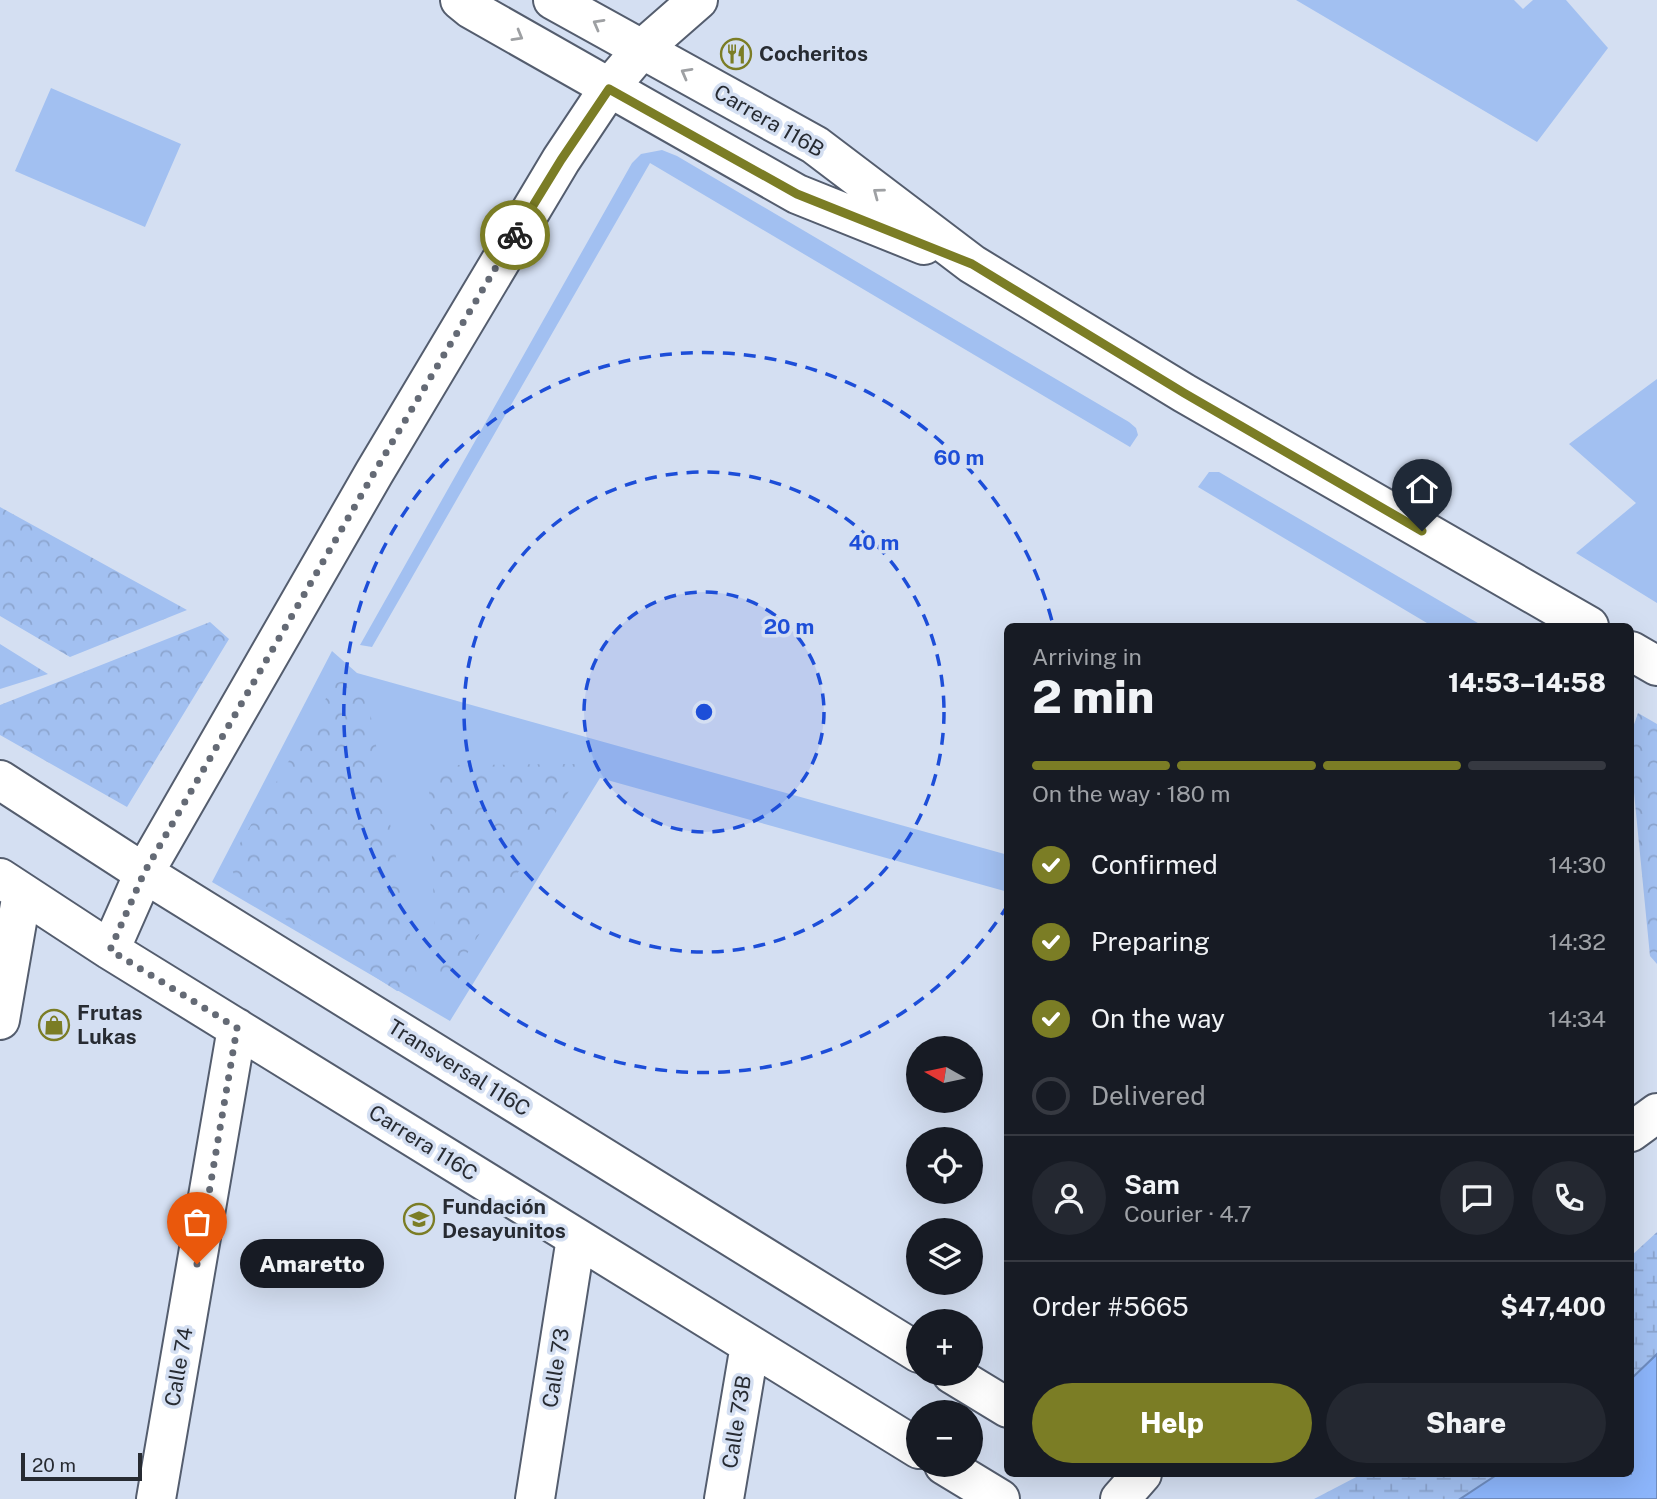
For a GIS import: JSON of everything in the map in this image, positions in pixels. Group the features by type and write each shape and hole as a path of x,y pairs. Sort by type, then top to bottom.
{"street":[{"name":"Carrera 116B","path":"460,0 609,89 797,194 972,264"},
{"name":"Carrera 116B","path":"553,0 815,145 972,264 1184,393 1584,623"},
{"path":"110,950 144,873 381,461 561,160 609,89 642,48 698,0"},
{"path":"1634,653 1657,666"},
{"name":"Transversal 116C","path":"0,780 144,873 906,1345"},
{"path":"0,1020 11,886"},
{"name":"Carrera 116C","path":"11,886 110,950 906,1441"},
{"name":"Calle 74","path":"156,1499 237,1028"},
{"path":"1634,1130 1657,1113"},
{"name":"Calle 73","path":"535,1499 576,1238"},
{"name":"Calle 73B","path":"724,1499 750,1345"},
{"path":"972,1386 1004,1406"},
{"path":"1120,1499 1139,1477"},
{"path":"950,1480 1000,1499"}],"green space":[{"path":"1296,0 1514,0 1523,9 1533,0 1566,0 1608,48 1537,142"},
{"path":"51,88 181,144 145,227 15,171"},
{"path":"662,150 677,156 1129,422 1136,428 1138,435 1130,447 650,163 372,647 360,645 632,163 641,154"},
{"path":"1657,379 1657,603 1576,553 1636,503 1569,444"},
{"path":"1209,472 1219,472 1478,623 1427,623 1198,487"},
{"path":"0,507 187,610 70,657 0,616"},
{"path":"210,622 229,639 127,807 0,735 0,705"},
{"path":"0,644 48,674 0,689"},
{"path":"332,651 357,673 1004,854 1004,891 600,778 450,1021 212,882"},
{"path":"364,678 420,991 397,991 239,889 232,869 239,845 335,683"},
{"path":"1638,713 1657,724 1657,964 1650,956 1634,793 1634,724"},
{"path":"586,764 438,1000 429,789 437,773 453,765"},
{"path":"1657,1232 1657,1499 1314,1499 1356,1477 1634,1477 1634,1253"}],"shaded area":[{"path":"1657,1354 1657,1499 1460,1499 1493,1477 1634,1477 1634,1376"}],"way so far":[{"path":"197,1264 237,1028 110,950 144,873 374,473 515,235"}],"place":[{"name":"Cocheritos","path":"736,54"},
{"name":"Frutas Lukas","path":"54,1025"},
{"name":"Fundación Desayunitos","path":"419,1219"},
{"name":"Amaretto","path":"197,1264"}],"route":[{"path":"515,235 609,89 797,194 972,264 1184,393 1422,531"}]}
